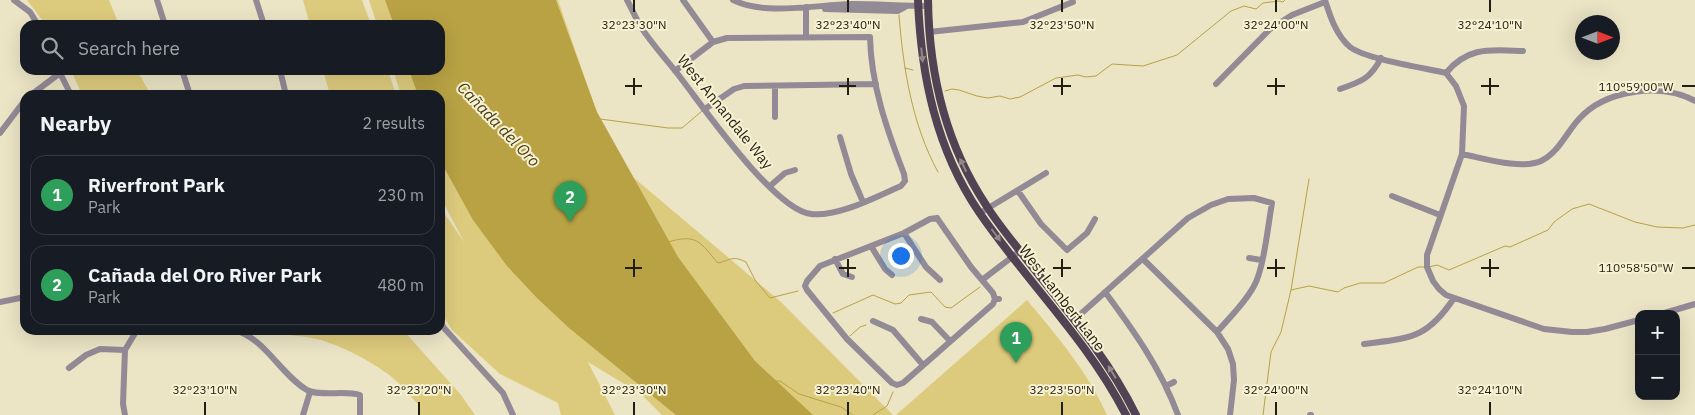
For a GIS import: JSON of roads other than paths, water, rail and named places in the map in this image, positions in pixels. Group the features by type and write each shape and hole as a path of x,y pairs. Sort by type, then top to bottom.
{"main road":[{"name":"West Lambert Lane","path":"918,3 923,64 932,109 955,170 980,213 1094,361 1126,415"},
{"name":"West Lambert Lane","path":"928,3 934,78 945,121 963,166 987,208 1108,366 1136,415"}],"street":[{"path":"14,0 30,12 35,20"},
{"path":"157,0 163,20"},
{"path":"256,0 262,20"},
{"name":"West Annandale Way","path":"627,0 641,27 710,118 751,168 786,202 809,214 825,214 837,211 909,182 904,174 884,119 876,84"},
{"path":"683,0 714,42"},
{"path":"733,0 759,7 806,7 851,4 900,4 907,6 928,3"},
{"path":"1216,84 1270,29 1292,15 1325,1 1336,29 1350,47 1367,55 1446,73 1456,86 1464,106 1462,154 1430,245 1427,267 1439,289 1454,298 1544,329 1572,332 1597,331 1635,321"},
{"path":"929,32 1023,22 1073,2"},
{"path":"806,7 806,37"},
{"path":"675,71 714,42 733,38 870,36 876,84 744,86 734,88 705,109"},
{"path":"1446,73 1454,63 1472,52 1488,49 1523,51"},
{"path":"1340,89 1361,82 1374,71 1381,58"},
{"path":"37,90 55,75"},
{"path":"61,75 68,90"},
{"path":"184,75 188,90"},
{"path":"281,75 285,90"},
{"path":"775,86 775,117"},
{"path":"1462,154 1522,165 1540,161 1557,148 1579,119 1594,106 1625,94 1652,90 1684,95 1695,101"},
{"path":"0,134 20,107"},
{"path":"840,137 851,174 863,202"},
{"path":"770,186 785,174 796,170"},
{"path":"980,213 1046,173"},
{"path":"1018,191 1041,224 1067,250 1087,233 1095,219"},
{"path":"1392,196 1440,215"},
{"path":"1074,320 1188,218 1211,204 1228,199 1254,198 1272,203 1257,278 1251,291 1218,332"},
{"path":"938,217 966,260 997,299 898,386 892,383 847,339 806,290 805,284 820,266 904,233 930,219 938,217"},
{"path":"904,233 926,267 940,280"},
{"path":"871,246 885,269 892,275"},
{"path":"982,280 1020,251"},
{"path":"1248,258 1261,260"},
{"path":"835,259 843,274 852,277"},
{"path":"1143,259 1218,332 1228,349 1233,364 1234,380 1230,415"},
{"path":"1105,292 1136,334 1166,386 1178,415"},
{"path":"0,302 20,298"},
{"path":"1364,344 1401,340 1427,330 1442,316 1454,298"},
{"path":"1675,310 1695,304"},
{"path":"921,319 932,322 950,341"},
{"path":"873,321 893,330 923,365"},
{"path":"445,328 503,393 513,415"},
{"path":"125,415 123,404 125,350 134,335"},
{"path":"247,335 297,383 310,392 351,392 360,395 360,415"},
{"path":"69,368 86,355 100,349 125,350"},
{"path":"1166,386 1174,382"},
{"path":"302,415 310,392"}],"water":[{"name":"Cañada del Oro","path":"385,0 556,0 597,112 678,257 755,361 813,415 676,415 569,328 537,298 507,266 473,220 445,169 445,90 416,90 411,75 445,75 445,20 392,20"}],"waterway":[{"path":"945,91 952,89 988,98 1000,96 1010,99 1020,97 1056,78 1078,75 1086,77 1096,76 1112,64 1143,66 1177,55 1231,11 1244,6 1256,9 1263,3 1283,2 1285,0"},
{"path":"899,15 910,95 922,135 938,172"},
{"path":"905,68 913,70"},
{"path":"600,119 668,128 682,128 702,111"},
{"path":"1263,415 1271,352 1281,332 1291,290 1309,179"},
{"path":"1429,267 1437,265 1449,270 1505,246 1510,247 1548,230 1554,222 1572,209 1589,204 1635,222 1657,227 1683,228 1695,225"},
{"path":"668,242 678,239 692,239 702,245 718,263 734,258 746,262 755,280 770,298 798,291"},
{"path":"1291,290 1309,286 1338,292 1360,283 1384,283 1418,267 1425,267"},
{"path":"833,313 873,295 895,304 901,303 909,295 931,292 945,307 951,308 980,287"},
{"path":"850,336 860,327 866,325"},
{"path":"775,381 780,381 799,394 841,407 853,415"},
{"path":"873,415 887,406 893,392"}],"place":[{"name":"Cañada del Oro River Park","path":"570,222"},
{"name":"Riverfront Park","path":"1016,363"}]}
